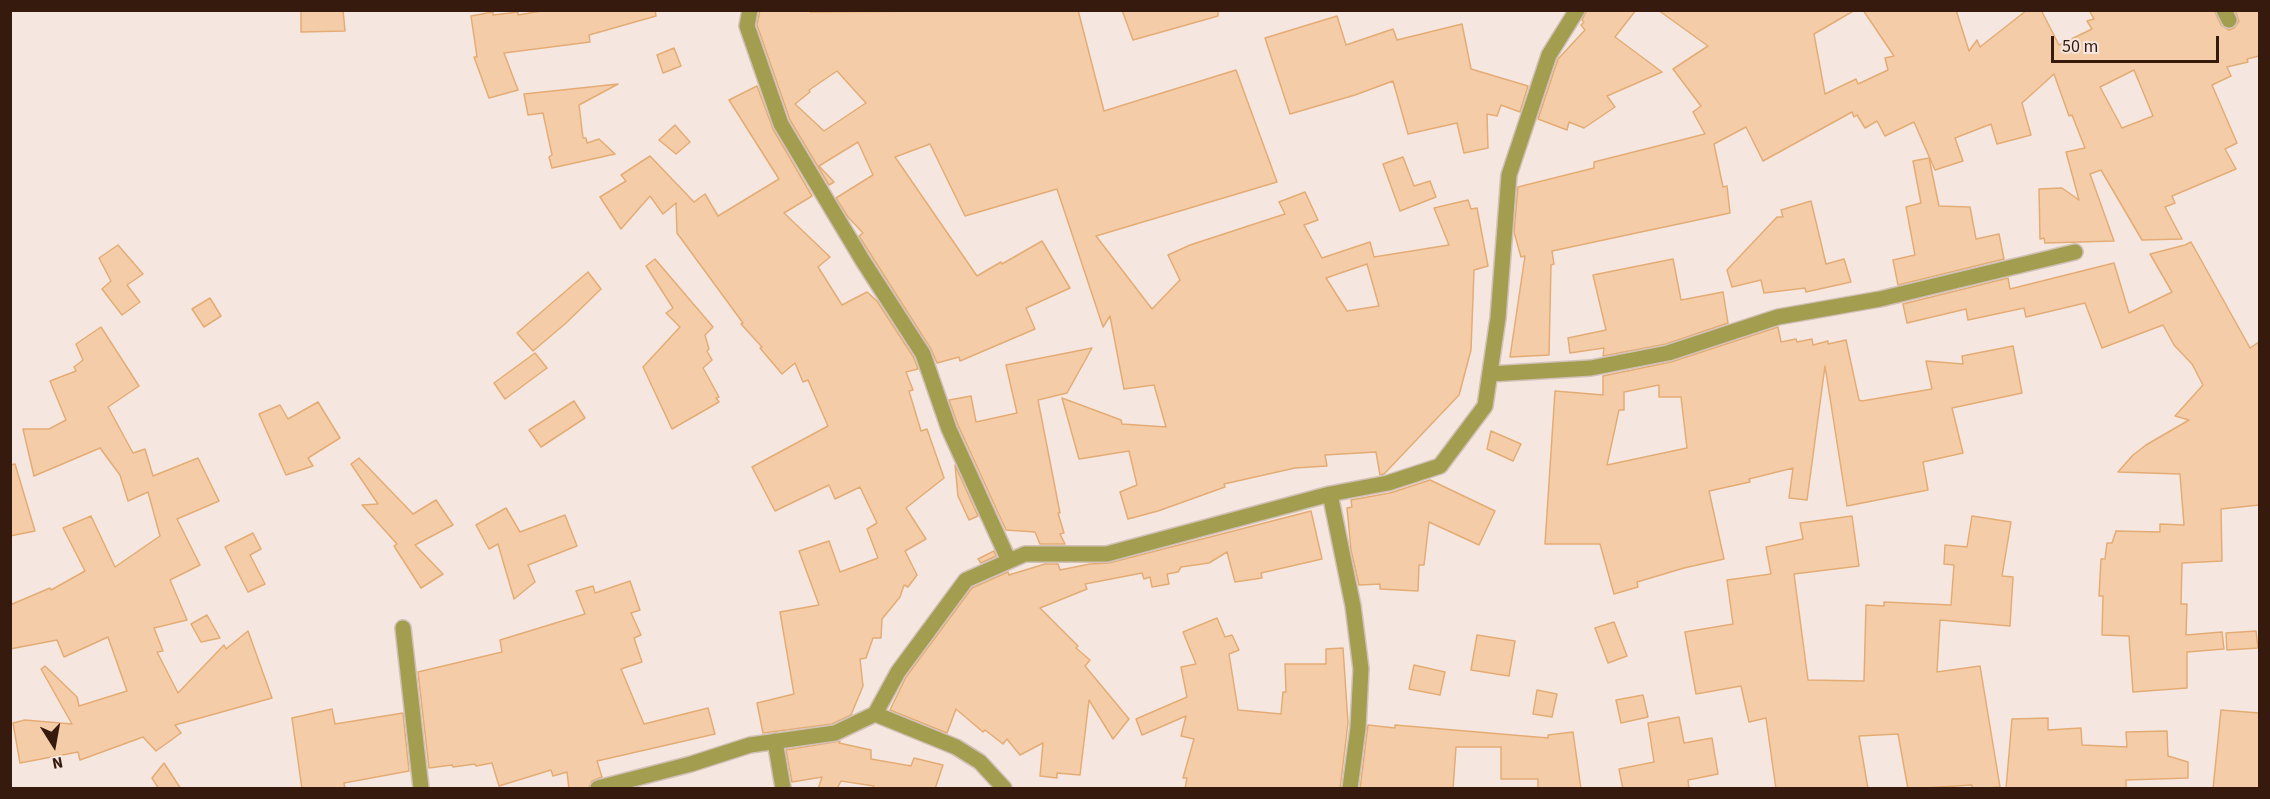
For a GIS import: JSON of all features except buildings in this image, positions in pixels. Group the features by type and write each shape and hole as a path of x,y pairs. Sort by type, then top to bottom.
{"street":[{"path":"750,10 747,26 781,124 863,261 923,354 949,429 1009,561"},
{"path":"598,789 691,764 750,745 835,733 875,714 898,672 966,580 1025,554 1107,554 1329,494 1388,483 1440,466 1485,406 1498,318 1509,175 1549,55 1577,10"},
{"path":"1490,374 1591,368 1668,353 1778,317 1880,299 2075,252"},
{"path":"1329,494 1353,606 1361,669 1358,728 1350,789"},
{"path":"403,628 422,789"},
{"path":"875,714 956,747 980,762 1004,789"},
{"path":"775,741 783,789"}]}
